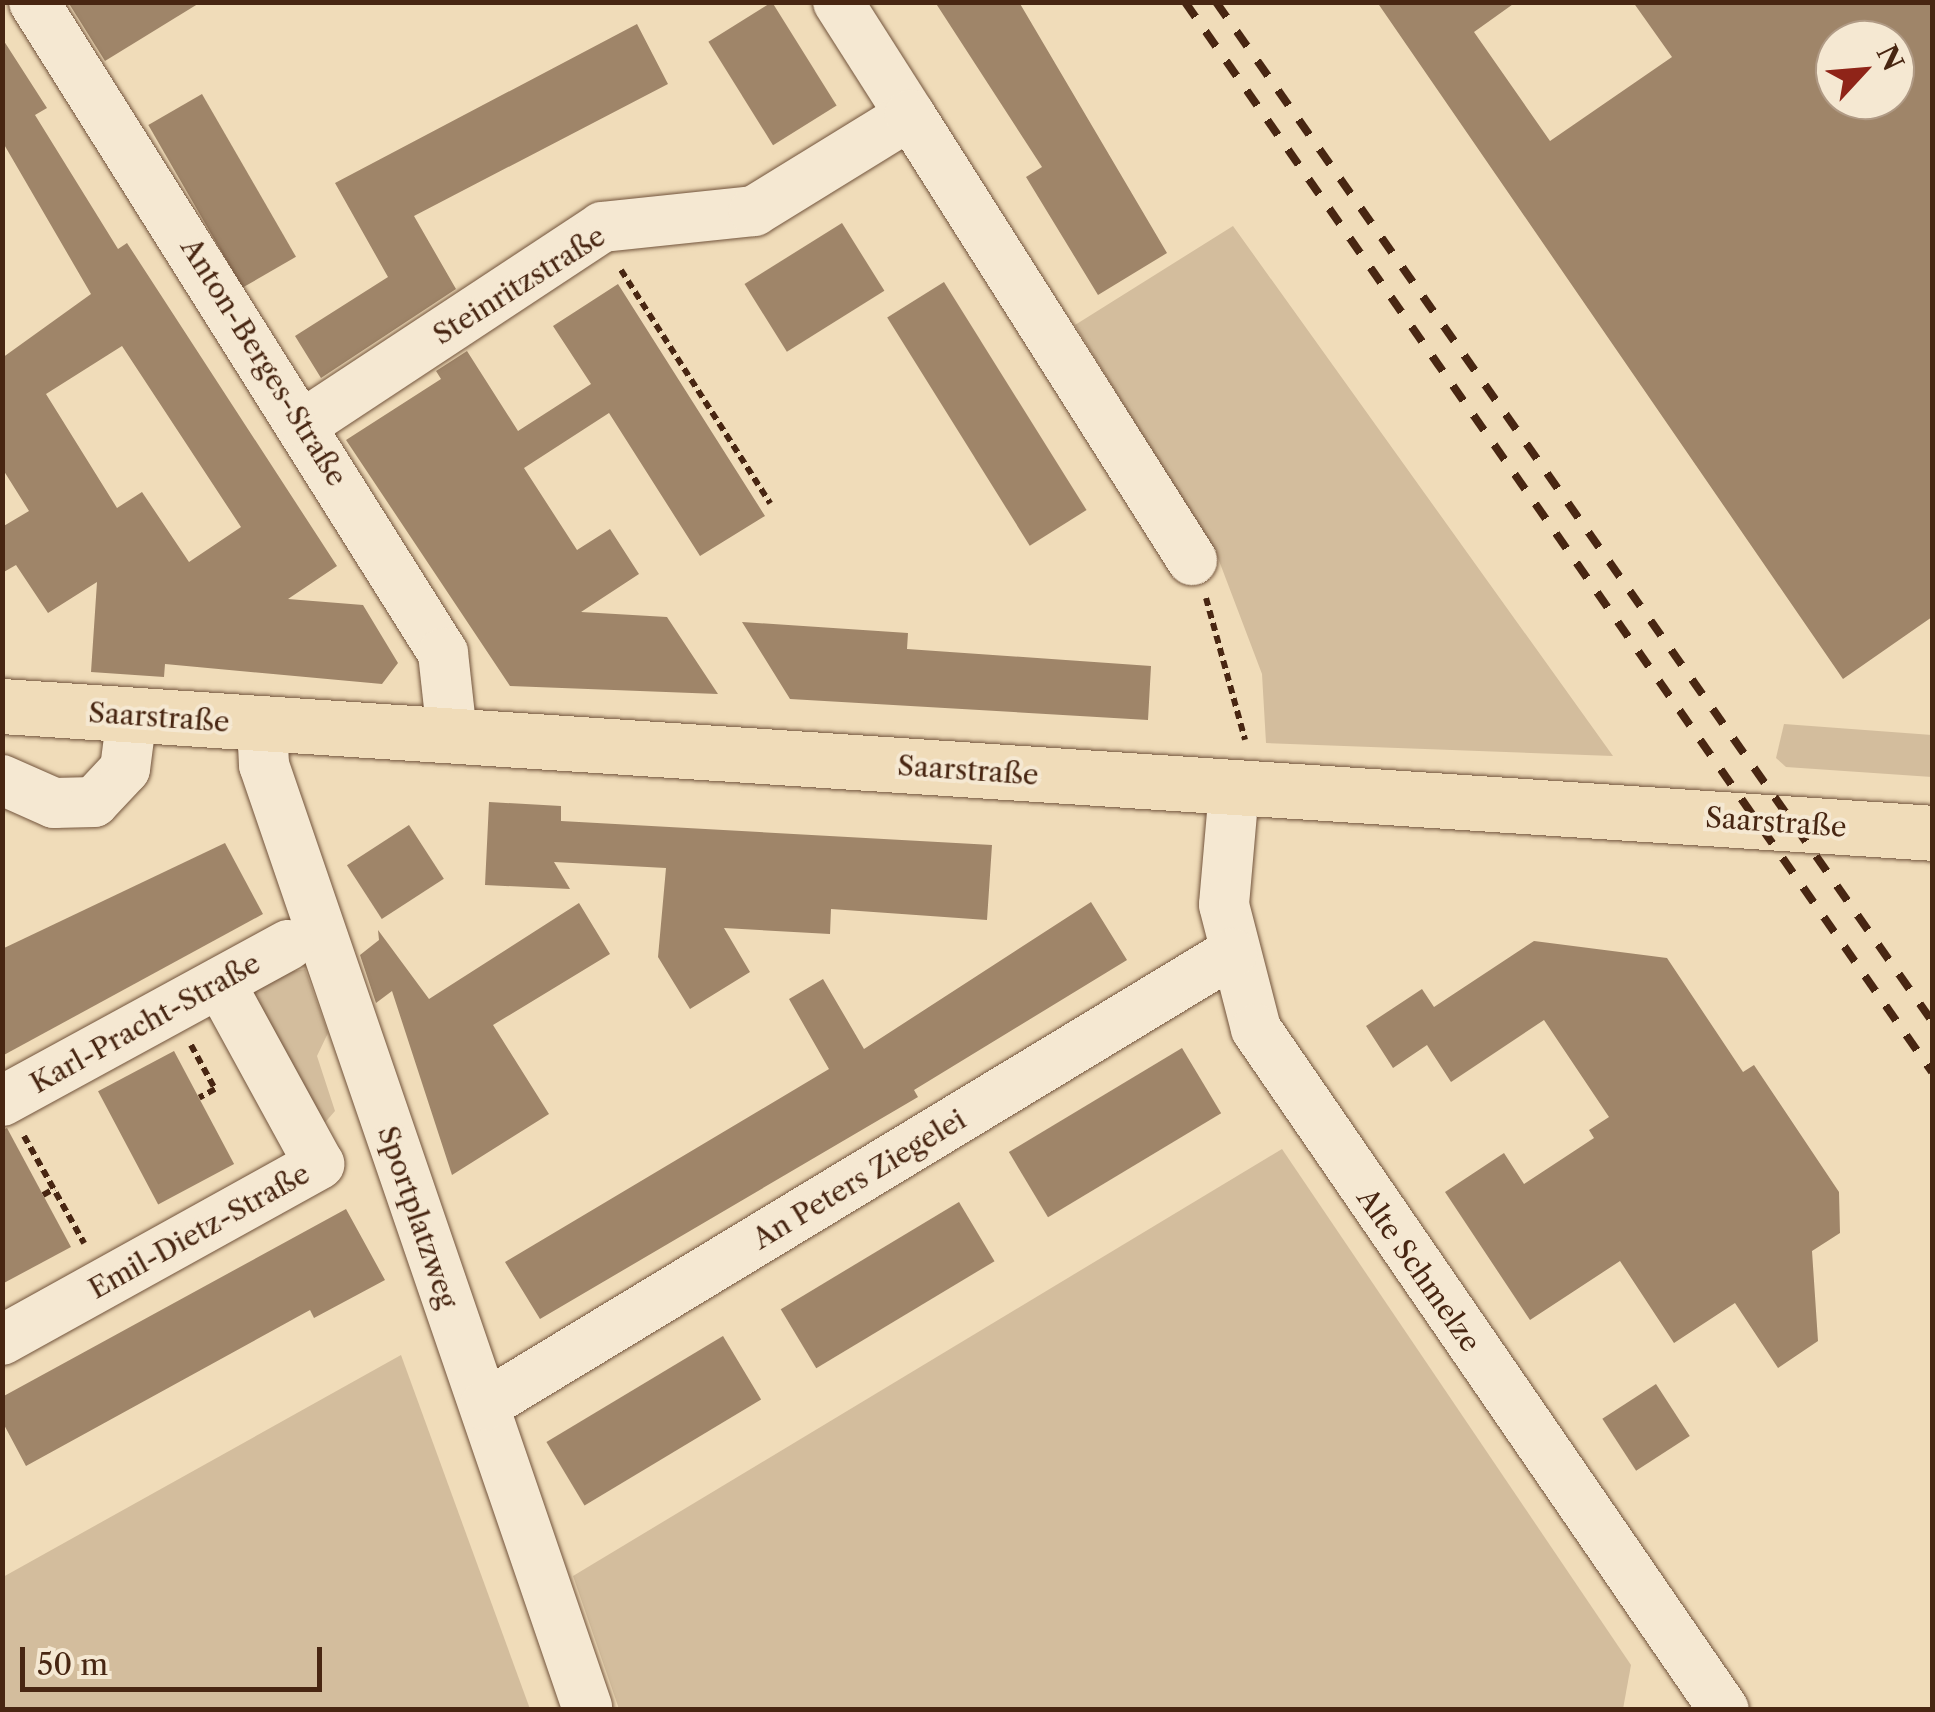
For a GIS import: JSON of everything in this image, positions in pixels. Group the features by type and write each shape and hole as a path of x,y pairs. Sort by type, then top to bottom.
{"main road":[{"name":"Saarstraße","path":"2,706 452,735 1240,768 1932,832"}],"street":[{"path":"838,2 1192,560"},
{"path":"2,23 35,3"},
{"name":"Anton-Berges-Straße","path":"35,3 305,423 448,664 452,735"},
{"name":"Steinritzstraße","path":"305,423 596,230 754,211 910,115"},
{"path":"2,780 54,803 94,802 124,769 132,715"},
{"name":"Sportplatzweg","path":"262,724 264,766 587,1706"},
{"name":"Alte Schmelze","path":"1240,768 1224,861 1232,954 1256,1029 1709,1705"},
{"name":"Karl-Pracht-Straße","path":"3,1100 288,945"},
{"name":"An Peters Ziegelei","path":"485,1404 1232,954"},
{"name":"Emil-Dietz-Straße","path":"2,1340 319,1164 220,982"}],"path":[{"path":"596,230 770,503"},
{"path":"1192,560 1240,768"},
{"path":"172,1008 215,1089 199,1098"},
{"path":"3,1100 106,1284"},
{"path":"43,1195 54,1189"}],"shaded area":[{"path":"1233,226 1613,756 1266,743 1262,674 1218,558 1075,325"},
{"path":"1784,724 1932,735 1932,777 1786,767 1776,758"},
{"path":"305,969 328,1033 317,1056 335,1111 322,1126 249,1002 258,978"},
{"path":"1282,1149 1631,1665 1623,1709 619,1709 573,1576"},
{"path":"401,1355 530,1709 3,1709 3,1577"}],"building":[{"path":"68,2 201,2 105,61"},
{"path":"772,2 837,105 773,145 708,42"},
{"path":"935,2 1019,2 1167,253 1098,295 1026,177 1042,167"},
{"path":"1377,2 1516,2 1474,32 1550,141 1672,57 1633,2 1932,2 1932,617 1843,679"},
{"path":"637,24 668,84 414,216 456,289 321,378 295,336 388,277 335,183"},
{"path":"2,38 47,108 35,115 118,249 127,243 337,566 288,599 363,605 398,663 382,684 165,664 164,677 91,672 97,582 48,613 16,565 2,573 2,527 29,511 2,468 2,358 91,294 2,141","holes":["122,346 241,527 189,562 142,492 117,508 46,394"]},
{"path":"202,94 296,257 242,288 148,125"},
{"path":"842,223 884,291 787,352 744,284"},
{"path":"944,282 1087,510 1030,546 887,318"},
{"path":"618,284 765,516 700,556 609,413 524,468 577,550 610,529 639,574 581,612 667,617 718,694 510,686 346,440 441,379 436,371 467,351 518,431 591,384 553,326"},
{"path":"742,622 908,633 907,649 1151,666 1148,720 790,699"},
{"path":"489,802 561,806 561,821 992,845 987,920 831,909 830,934 724,928 750,972 690,1009 658,957 666,868 554,862 570,889 485,885"},
{"path":"409,825 444,879 382,919 347,865"},
{"path":"225,843 263,914 2,1056 2,949"},
{"path":"1091,902 1127,960 914,1090 918,1097 540,1319 505,1262 829,1069 789,999 823,979 864,1049"},
{"path":"579,903 610,954 493,1025 549,1114 452,1175 392,991 376,1003 360,955 379,940 378,930 429,999"},
{"path":"1534,941 1667,958 1743,1072 1754,1065 1839,1192 1840,1233 1812,1251 1818,1341 1778,1368 1735,1303 1674,1343 1620,1261 1530,1320 1445,1192 1504,1153 1524,1184 1594,1138 1589,1130 1609,1117 1544,1020 1451,1082 1427,1045 1393,1068 1366,1026 1422,989 1434,1007"},
{"path":"1182,1048 1221,1113 1048,1217 1009,1152"},
{"path":"174,1051 234,1164 158,1204 98,1091"},
{"path":"7,1128 71,1247 2,1284 2,1130"},
{"path":"959,1202 995,1261 816,1368 781,1309"},
{"path":"346,1209 385,1280 314,1318 310,1310 26,1466 2,1421 2,1397"},
{"path":"723,1336 761,1399 585,1506 546,1442"},
{"path":"1656,1384 1690,1436 1636,1471 1602,1419"}],"railway":[{"path":"1185,2 1932,1072"},
{"path":"1216,2 1932,1021"}]}
